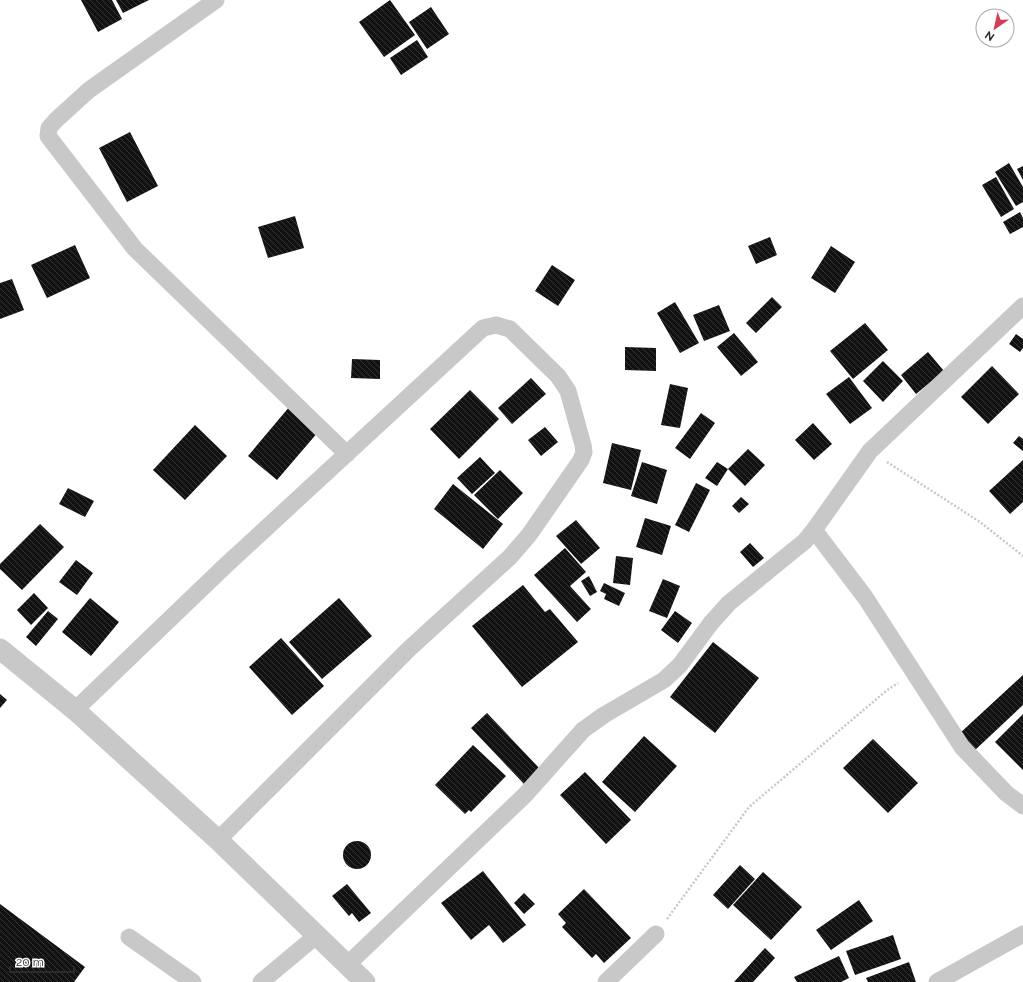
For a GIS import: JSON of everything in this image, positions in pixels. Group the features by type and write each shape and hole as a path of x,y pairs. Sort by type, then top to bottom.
{"street":[{"path":"216,0 89,90 56,120 50,128 48,136 136,249 347,454"},
{"path":"346,965 525,795 583,730 604,715 664,680 680,665 711,623 729,603 804,541 814,530 870,450 1023,306"},
{"path":"75,710 224,567 483,328 496,325 510,329 558,376 568,391 584,452 581,460 528,535 510,557 410,648 218,840"},
{"path":"814,530 865,597 915,671 962,747 1006,793 1023,806"},
{"path":"0,648 75,710 218,840 346,965 366,982"},
{"path":"606,982 656,934"},
{"path":"937,982 1023,934"},
{"path":"261,982 316,936"},
{"path":"129,937 193,982"}],"path":[{"path":"870,450 980,522 1023,556"},
{"path":"656,934 749,807 886,691 915,671"}],"building":[{"path":"81,0 112,0 122,19 98,32"},
{"path":"116,0 149,0 123,13"},
{"path":"390,0 415,35 384,57 359,22"},
{"path":"431,7 449,34 427,49 409,22"},
{"path":"417,40 428,57 401,75 390,58"},
{"path":"130,132 158,186 127,202 99,148"},
{"path":"1009,163 1023,187 1023,202 1016,206 995,172"},
{"path":"1023,166 1023,180 1017,169"},
{"path":"996,177 1014,209 1001,217 982,185"},
{"path":"1020,212 1023,218 1023,227 1010,234 1003,222"},
{"path":"295,216 304,248 268,258 258,227"},
{"path":"770,237 777,255 756,264 748,246"},
{"path":"75,245 90,278 47,298 31,265"},
{"path":"831,246 855,262 835,293 811,278"},
{"path":"552,265 575,280 558,306 535,291"},
{"path":"12,279 24,310 0,319 0,283"},
{"path":"772,297 782,307 756,333 746,323"},
{"path":"675,302 699,343 680,353 657,313"},
{"path":"719,305 730,331 704,341 693,315"},
{"path":"865,323 888,350 853,379 830,351"},
{"path":"734,333 758,362 741,376 717,347"},
{"path":"1016,334 1023,339 1023,348 1020,352 1009,344"},
{"path":"625,347 656,348 656,371 625,370"},
{"path":"928,352 944,371 916,394 901,375"},
{"path":"352,359 380,360 380,379 351,378"},
{"path":"883,361 903,381 883,402 863,381"},
{"path":"992,366 1019,394 988,424 961,397"},
{"path":"849,377 872,408 850,424 826,394"},
{"path":"531,378 546,394 512,424 498,408"},
{"path":"670,384 688,388 680,428 661,425"},
{"path":"470,390 499,419 459,459 430,429"},
{"path":"290,406 319,431 277,480 248,456"},
{"path":"701,413 715,423 690,459 675,448"},
{"path":"813,423 832,444 814,460 795,440"},
{"path":"195,425 227,456 185,500 153,470"},
{"path":"545,427 558,442 541,456 528,440"},
{"path":"1019,436 1023,439 1023,451 1013,443"},
{"path":"612,443 641,450 631,490 603,483"},
{"path":"748,449 765,465 745,486 728,469"},
{"path":"480,457 495,473 472,494 457,478"},
{"path":"1023,460 1023,502 1010,514 989,491"},
{"path":"642,462 667,470 657,504 631,496"},
{"path":"717,462 728,469 717,486 705,478"},
{"path":"500,470 523,493 498,519 474,495"},
{"path":"696,483 710,490 689,532 675,525"},
{"path":"453,484 503,524 483,549 434,509"},
{"path":"68,488 94,501 85,517 59,504"},
{"path":"741,497 749,504 739,513 732,506"},
{"path":"645,518 671,526 662,555 636,547"},
{"path":"576,520 600,548 581,564 556,536"},
{"path":"40,524 64,547 22,590 0,569 0,564"},
{"path":"750,543 764,558 753,567 740,552"},
{"path":"565,548 586,572 570,586 591,609 577,622 534,575"},
{"path":"616,556 633,558 630,585 613,583"},
{"path":"76,560 93,573 77,595 59,582"},
{"path":"589,576 597,592 590,596 581,581"},
{"path":"663,579 680,586 667,618 649,611"},
{"path":"604,583 625,593 619,606 604,599 606,594 600,591"},
{"path":"523,585 545,612 550,609 578,642 522,687 472,626"},
{"path":"34,593 48,608 31,625 17,610"},
{"path":"90,598 119,622 91,656 62,632"},
{"path":"339,598 372,636 322,679 289,642"},
{"path":"48,611 58,619 36,646 26,637"},
{"path":"675,611 692,623 678,643 661,630"},
{"path":"281,638 324,686 292,715 249,667"},
{"path":"713,642 759,678 715,733 670,697"},
{"path":"1023,675 1023,705 974,751 959,734"},
{"path":"0,694 7,700 0,708"},
{"path":"487,713 540,769 524,784 471,728"},
{"path":"1023,714 1023,770 995,742"},
{"path":"644,736 677,766 635,812 602,782"},
{"path":"873,739 918,783 888,813 843,768"},
{"path":"473,745 506,776 471,812 469,810 465,814 435,785"},
{"path":"585,772 631,820 606,844 560,795"},
{"path":"357,841 367,845 371,855 367,865 357,869 347,865 343,855 347,845"},
{"path":"740,865 755,879 728,909 713,895"},
{"path":"483,871 526,925 503,943 489,925 471,940 441,903"},
{"path":"763,872 802,907 771,940 733,905"},
{"path":"347,884 371,913 359,922 352,913 349,916 332,896"},
{"path":"584,889 631,938 604,963 596,954 592,958 562,927 566,923 558,914"},
{"path":"524,893 535,904 524,914 514,903"},
{"path":"859,900 873,921 831,950 816,930"},
{"path":"0,904 85,967 74,982 0,982"},
{"path":"893,935 901,959 855,975 846,951"},
{"path":"765,948 775,958 753,982 734,982"},
{"path":"839,956 849,978 841,982 797,982 794,977"},
{"path":"909,962 916,982 868,982 866,978"}]}
